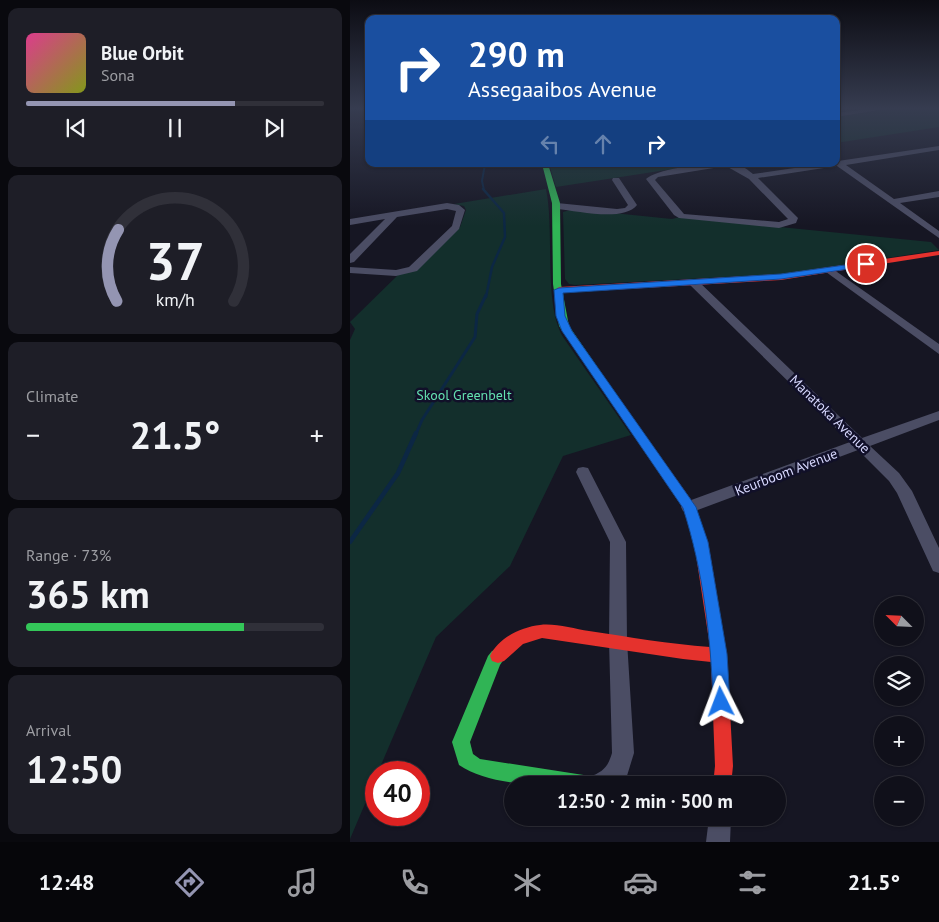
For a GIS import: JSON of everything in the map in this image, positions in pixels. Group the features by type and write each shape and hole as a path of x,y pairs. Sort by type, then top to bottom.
{"street":[{"path":"840,164 939,148"},
{"path":"840,166 939,235"},
{"path":"546,167 557,206 561,316 567,331 689,507 701,542 719,654 723,776"},
{"path":"707,167 656,175 650,178 677,213 682,216 779,225 793,221 793,218 738,167"},
{"path":"750,177 817,167"},
{"path":"557,206 616,212 628,210 633,205 616,180"},
{"path":"892,202 939,194"},
{"path":"350,222 450,206 461,210 456,228 413,269 396,273 350,270"},
{"path":"350,260 394,215"},
{"path":"559,290 781,277 939,253"},
{"path":"830,270 939,350"},
{"name":"Manatoka Avenue","path":"693,282 861,444 899,484 939,566"},
{"name":"Keurboom Avenue","path":"689,507 939,415"},
{"path":"583,472 618,542 618,642 623,753 618,771 613,776"},
{"path":"534,776 477,767 465,759 461,742 494,661 507,645 528,633 542,631 683,652 719,654"},
{"path":"718,842 719,826"}],"green space":[{"path":"550,167 686,167 556,187"},
{"name":"Skool Greenbelt","path":"546,189 550,225 551,287 557,323 563,337 631,435 563,456 510,566 436,637 383,761 365,761 365,804 350,839 350,340 355,329 350,322 398,275 418,269 460,227 466,210 464,206 454,204"},
{"path":"574,209 672,219 680,217 931,242 939,250 784,274 575,285 569,284 565,279 563,212"}],"waterway":[{"path":"484,167 482,181 484,190"},
{"path":"483,189 504,213 505,237 492,267 486,297"},
{"path":"416,434 422,420 475,337 477,314 486,295"},
{"path":"350,542 398,473 416,433"}],"traffic: fast":[{"path":"546,167 556,203 557,284 564,326 618,405"},
{"path":"498,656 494,661 461,742 465,759 477,767 534,776"}],"traffic: jam":[{"path":"559,290 781,277 939,253"},
{"path":"618,405 689,507 701,542 719,655 723,776"},
{"path":"498,656 507,646 518,639 542,631 683,652 719,655"}],"route":[{"path":"721,702 719,654 701,542 689,507 567,331 561,316 559,290 781,277 866,264"}]}
